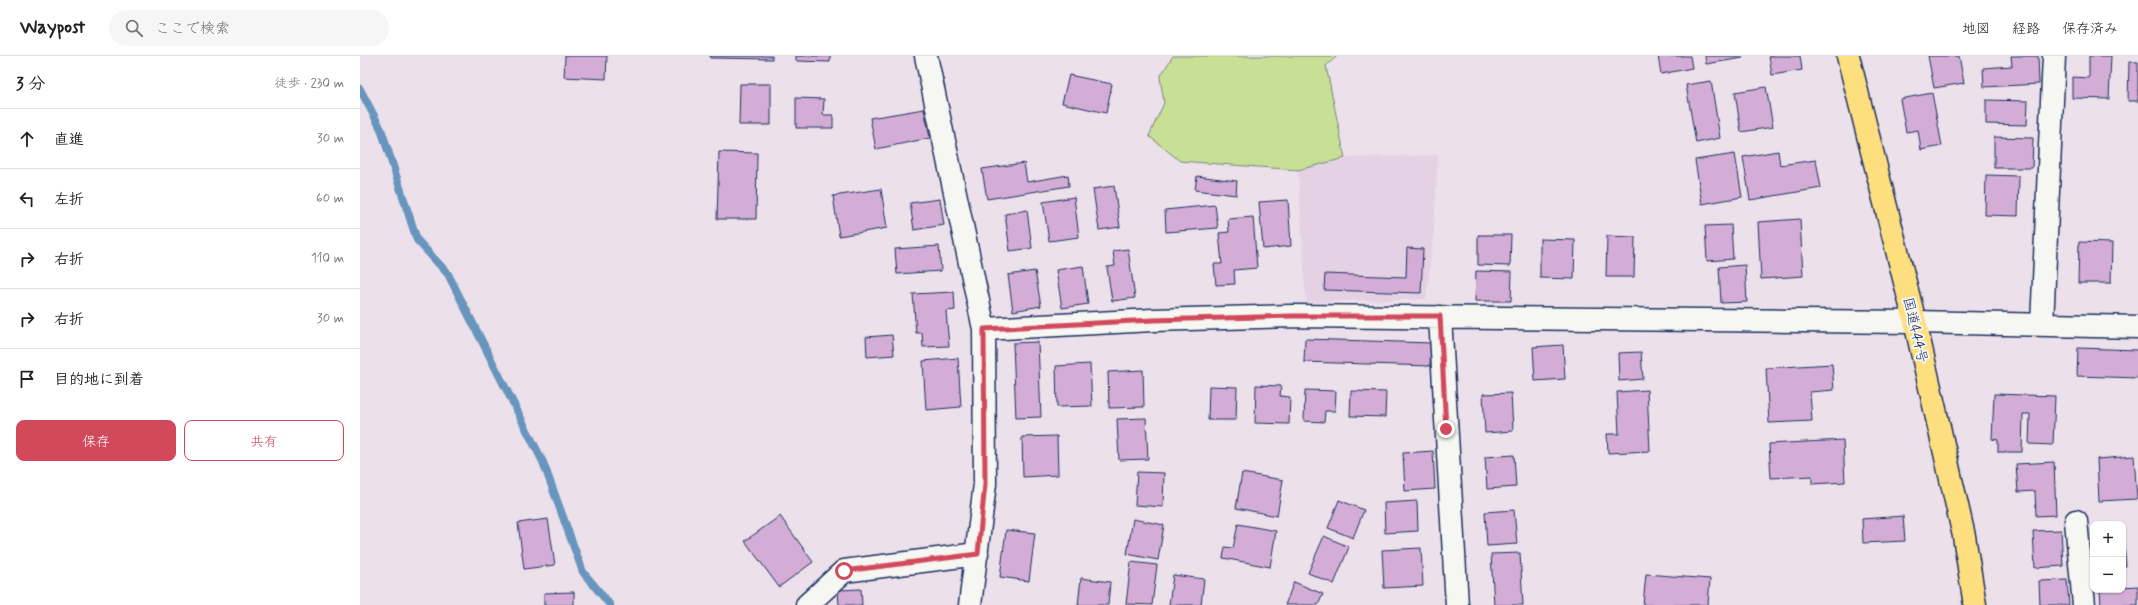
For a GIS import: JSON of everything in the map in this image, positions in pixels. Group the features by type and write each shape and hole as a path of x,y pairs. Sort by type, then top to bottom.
{"highway":[{"name":"国道444号","path":"1848,56 1915,322 1964,536 1975,605"}],"street":[{"path":"926,56 984,329 985,484 978,554 970,605"},
{"path":"2042,325 2054,56"},
{"path":"984,329 1153,320 1292,316 1440,316 1915,322 2138,327"},
{"path":"1440,316 1457,605"},
{"path":"2076,521 2084,605"},
{"path":"807,605 844,571 978,554"}],"shaded area":[{"path":"1438,155 1434,230 1426,299 1306,302 1298,170 1345,158"}],"green space":[{"path":"1173,56 1337,56 1326,66 1345,158 1298,170 1180,161 1149,136 1164,103 1160,77"}],"building":[{"path":"565,56 607,56 606,79 564,77"},
{"path":"710,56 772,56 772,59 710,58"},
{"path":"796,56 830,56 830,62 796,61"},
{"path":"1658,56 1690,56 1692,68 1661,74"},
{"path":"1705,56 1742,56 1743,58 1706,64"},
{"path":"1769,56 1800,56 1802,70 1772,75"},
{"path":"1928,56 1959,56 1964,83 1934,88"},
{"path":"2011,56 2038,56 2039,84 1984,87 1983,68 2012,66"},
{"path":"2089,56 2111,56 2109,99 2072,98 2072,77 2089,78"},
{"path":"2129,62 2138,62 2138,101 2128,101"},
{"path":"1069,75 1112,84 1106,113 1062,103"},
{"path":"1711,81 1720,138 1696,143 1686,85"},
{"path":"740,84 771,84 771,125 739,125"},
{"path":"1766,87 1773,127 1741,132 1735,92"},
{"path":"1932,93 1942,146 1921,150 1918,130 1906,132 1900,99"},
{"path":"796,98 824,99 823,115 833,115 833,128 796,128"},
{"path":"1986,100 2028,101 2027,125 1986,124"},
{"path":"924,109 930,138 876,149 870,118"},
{"path":"1994,137 2033,138 2032,168 1994,168"},
{"path":"1778,151 1780,165 1816,160 1821,188 1750,200 1743,157"},
{"path":"719,152 757,153 756,219 717,219"},
{"path":"1735,154 1742,197 1702,204 1695,160"},
{"path":"1024,163 1027,182 1068,175 1069,186 987,199 982,169"},
{"path":"1986,175 2019,176 2018,216 1985,215"},
{"path":"1197,176 1237,181 1236,195 1195,190"},
{"path":"1114,186 1120,227 1099,230 1093,189"},
{"path":"881,189 887,228 839,236 833,196"},
{"path":"1074,197 1079,237 1049,241 1043,202"},
{"path":"940,199 944,225 914,230 910,203"},
{"path":"1288,200 1291,246 1263,249 1259,202"},
{"path":"1215,205 1218,228 1166,232 1165,210"},
{"path":"1027,210 1032,248 1010,251 1005,214"},
{"path":"1253,217 1257,268 1234,270 1235,284 1216,285 1214,264 1222,264 1219,233 1229,232 1228,219"},
{"path":"1800,219 1803,276 1761,279 1758,222"},
{"path":"1731,225 1733,259 1707,261 1705,226"},
{"path":"1478,235 1511,235 1510,266 1478,265"},
{"path":"1607,236 1635,237 1634,277 1606,277"},
{"path":"1540,239 1575,240 1574,279 1540,278"},
{"path":"2079,242 2112,243 2111,283 2078,283"},
{"path":"939,246 941,271 897,274 895,249"},
{"path":"1407,248 1423,249 1421,293 1324,290 1325,274 1406,277"},
{"path":"1128,249 1135,298 1112,301 1107,267 1115,266 1113,251"},
{"path":"1745,265 1747,302 1721,303 1719,267"},
{"path":"1083,266 1088,304 1062,308 1056,270"},
{"path":"1035,271 1041,306 1013,311 1008,275"},
{"path":"1476,271 1512,272 1511,301 1475,301"},
{"path":"954,292 955,310 946,311 949,346 923,347 922,333 916,333 913,294"},
{"path":"892,335 894,355 867,357 866,337"},
{"path":"1305,339 1431,343 1430,366 1304,362"},
{"path":"1038,342 1041,417 1016,418 1013,343"},
{"path":"1563,345 1565,379 1535,381 1533,347"},
{"path":"2078,348 2138,350 2138,378 2077,376"},
{"path":"1641,352 1643,379 1619,381 1618,353"},
{"path":"958,358 961,407 926,410 923,361"},
{"path":"1090,364 1092,406 1057,407 1056,366"},
{"path":"1832,364 1834,390 1810,392 1812,421 1769,423 1766,368"},
{"path":"1143,370 1144,407 1109,408 1108,372"},
{"path":"1256,385 1281,386 1280,396 1290,397 1289,424 1255,423"},
{"path":"1209,386 1237,387 1236,420 1208,420"},
{"path":"1305,390 1336,391 1335,411 1325,411 1324,422 1304,421"},
{"path":"1647,390 1650,451 1608,453 1607,434 1619,434 1617,392"},
{"path":"1351,391 1386,392 1385,417 1350,416"},
{"path":"1511,393 1513,431 1485,433 1483,394"},
{"path":"1994,394 2055,396 2053,445 2029,444 2030,414 2023,414 2022,452 1998,452 1998,440 1992,439"},
{"path":"1146,418 1148,459 1119,460 1117,419"},
{"path":"1057,436 1058,475 1023,477 1022,437"},
{"path":"1843,440 1845,482 1812,484 1812,476 1771,478 1769,444"},
{"path":"1433,451 1435,489 1405,491 1403,453"},
{"path":"1514,455 1516,487 1487,489 1485,457"},
{"path":"2134,456 2137,499 2099,501 2097,459"},
{"path":"2054,462 2056,515 2036,516 2035,491 2018,492 2016,464"},
{"path":"1137,472 1164,473 1163,507 1135,505"},
{"path":"1242,473 1283,480 1277,516 1236,508"},
{"path":"1339,500 1364,510 1353,538 1328,528"},
{"path":"1417,501 1418,531 1385,533 1384,503"},
{"path":"1514,510 1517,544 1487,546 1485,512"},
{"path":"780,516 813,562 779,587 745,541"},
{"path":"1903,516 1905,541 1863,543 1862,519"},
{"path":"548,519 555,565 524,569 518,523"},
{"path":"1133,519 1164,525 1158,560 1127,554"},
{"path":"1238,524 1276,531 1270,567 1223,558 1225,547 1233,548"},
{"path":"1006,530 1035,533 1029,581 1000,577"},
{"path":"2061,530 2063,566 2035,568 2033,531"},
{"path":"1324,536 1349,547 1334,584 1308,573"},
{"path":"1421,548 1423,586 1384,588 1382,550"},
{"path":"1520,553 1523,605 1494,605 1491,554"},
{"path":"1131,562 1157,565 1152,605 1126,604"},
{"path":"1646,574 1710,579 1708,605 1643,605"},
{"path":"1173,575 1204,579 1201,605 1169,605"},
{"path":"1081,578 1110,582 1108,605 1078,605"},
{"path":"2067,580 2069,605 2040,605 2039,581"},
{"path":"1294,582 1323,594 1318,605 1285,605"},
{"path":"2138,586 2138,605 2101,605 2100,593 2126,593 2126,587"},
{"path":"861,589 862,605 839,605 838,590"},
{"path":"574,592 574,605 544,605 544,593"}],"waterway":[{"path":"360,89 381,129 417,240 448,274 543,462 583,572 610,605"}],"route":[{"path":"844,571 978,554 985,484 984,329 1153,320 1292,316 1440,316 1446,429"}]}
